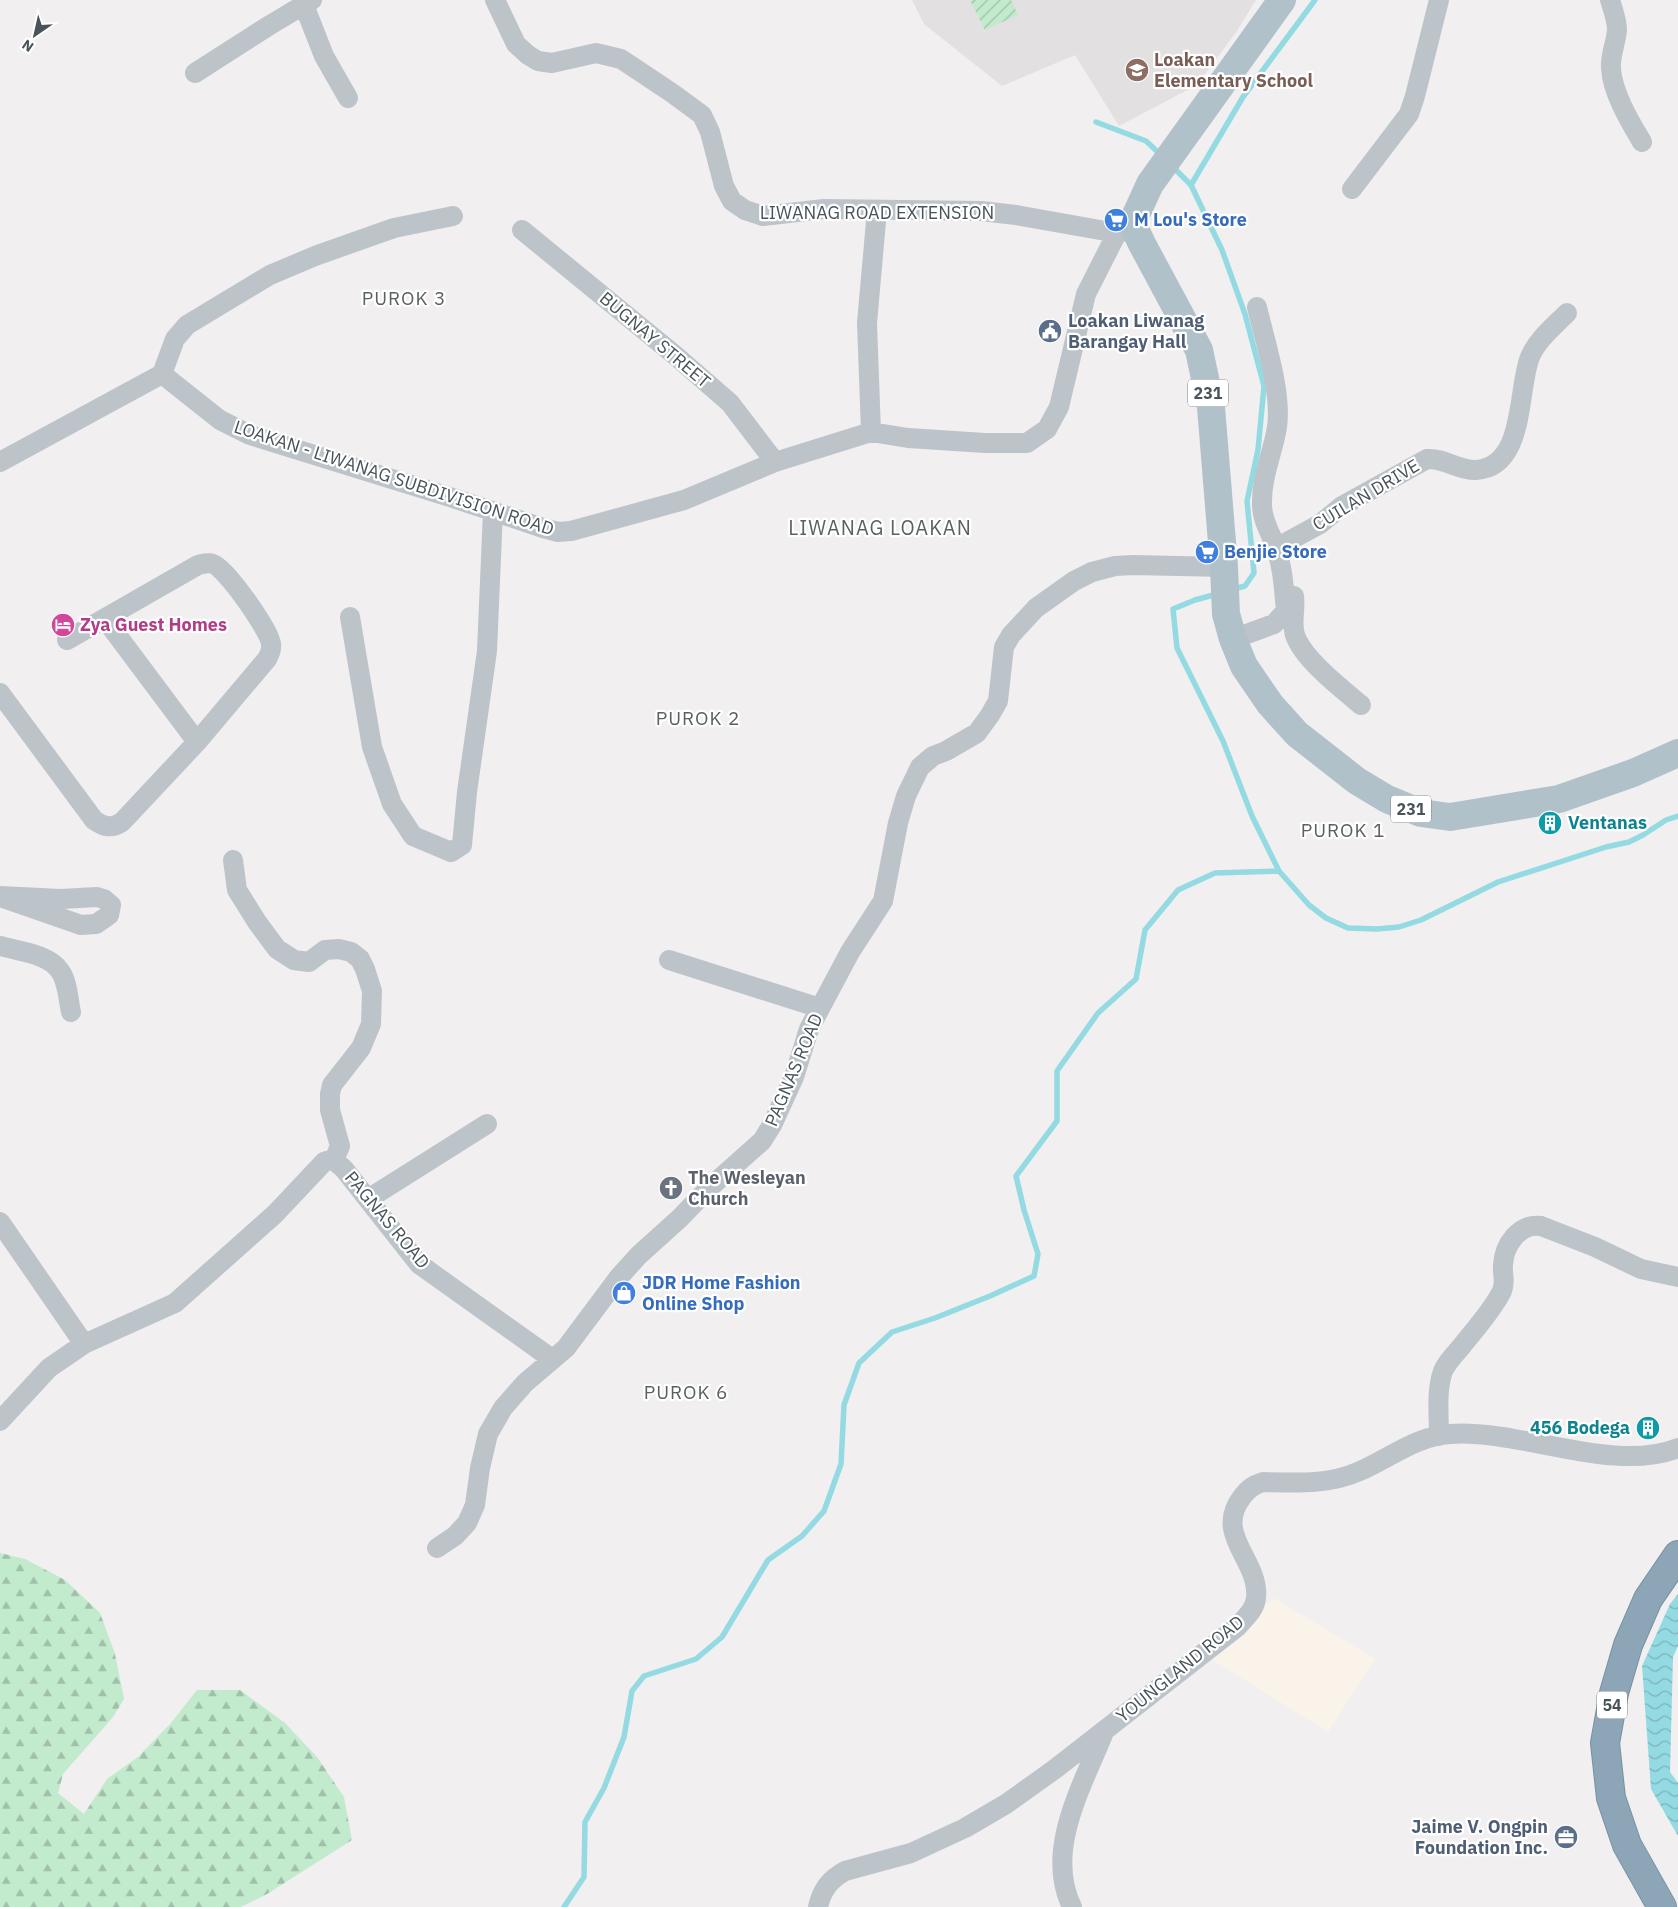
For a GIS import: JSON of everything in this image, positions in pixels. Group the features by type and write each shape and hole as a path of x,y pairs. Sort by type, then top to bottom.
{"highway":[{"name":"54","path":"1662,1907 1627,1845 1612,1798 1604,1743 1614,1693 1628,1645 1648,1599 1678,1556"}],"main road":[{"path":"1126,231 1150,184 1282,0"},
{"name":"231","path":"1126,231 1199,350 1211,407 1229,627 1244,666 1270,704 1297,734 1358,781 1387,799 1421,813 1450,816 1559,800 1633,773 1678,753"}],"street":[{"name":"LIWANAG ROAD EXTENSION","path":"495,0 516,44 538,61 552,63 596,53 621,59 672,93 702,116 710,132 724,186 732,201 745,210 763,216 824,209 981,211 1126,231"},
{"path":"1352,189 1409,114 1439,0"},
{"path":"1610,0 1616,16 1617,29 1612,50 1611,69 1624,111 1642,142"},
{"path":"195,73 270,24 308,2 324,56 348,98"},
{"path":"871,432 867,324 877,210"},
{"path":"0,462 162,374 175,339 187,325 270,275 315,256 394,228 453,216"},
{"name":"BUGNAY STREET","path":"522,230 676,356 730,403 775,462"},
{"name":"LOAKAN - LIWANAG SUBDIVISION ROAD","path":"162,374 220,420 235,429 558,532 571,531 684,500 775,462 871,432 908,438 985,443 1026,443 1048,429 1059,407 1086,294 1126,231"},
{"path":"1229,627 1274,624 1286,611 1282,570 1276,548 1265,523 1262,502 1264,478 1277,428 1278,405 1256,308"},
{"name":"CUILAN DRIVE","path":"1276,548 1320,524 1342,506 1427,459 1438,459 1463,468 1476,470 1494,464 1505,453 1517,426 1530,357 1538,343 1567,313"},
{"path":"350,617 372,747 392,804 413,836 451,852 462,845 467,792 487,651 493,511"},
{"path":"1,699 94,820 103,826 114,827 122,822 197,742 267,659 271,650 271,643 267,632 226,573 213,564 206,563 198,565 105,620 66,640"},
{"name":"PAGNAS ROAD","path":"0,1421 48,1368 84,1344 174,1303 290,1200 324,1162 334,1160 344,1169 419,1264 552,1359 566,1348 619,1277 639,1255 680,1218 708,1189 762,1141 772,1125 794,1077 810,1029 820,1008 850,952 883,900 898,823 906,796 920,767 933,756 946,751 977,733 998,701 1004,647 1017,627 1036,608 1074,581 1092,572 1115,566 1133,565 1224,570"},
{"path":"1282,570 1292,589 1295,601 1293,614 1295,634 1299,642 1330,678 1361,705"},
{"path":"105,620 197,742"},
{"path":"233,860 237,890 277,949 294,960 309,962 325,950 352,952 360,959 365,969 372,991 371,1024 361,1048 332,1085 330,1094 332,1120 340,1146 334,1160"},
{"path":"0,946 34,955 54,964 65,981 71,1012"},
{"path":"669,960 820,1008"},
{"path":"368,1199 487,1124"},
{"path":"0,1222 84,1344"},
{"path":"1438,1436 1439,1394 1443,1372 1502,1289 1505,1276 1503,1267 1506,1249 1521,1230 1534,1225 1541,1226 1595,1247 1641,1269 1678,1277"},
{"path":"437,1548 455,1536 467,1523 474,1505 488,1434 503,1408 525,1383 552,1359"},
{"name":"YOUNGLAND ROAD","path":"1104,1730 1236,1626 1253,1608 1256,1598 1255,1584 1232,1528 1231,1517 1235,1505 1248,1489 1256,1484 1263,1482 1312,1483 1344,1477 1361,1471 1408,1445 1438,1436 1498,1435 1618,1456 1644,1456 1666,1453 1678,1448"},
{"path":"805,1907 820,1900 833,1879 845,1871 911,1853 965,1828 1013,1799 1104,1730"},
{"path":"1072,1907 1068,1899 1064,1875 1063,1850 1066,1830 1104,1730"}],"shaded area":[{"name":"Loakan Elementary School","path":"912,0 1256,0 1237,31 1197,85 1119,126 1075,55 1002,86 924,24"},
{"path":"1274,1598 1375,1659 1328,1732 1210,1658"}],"green space":[{"path":"970,0 1011,0 1018,15 985,30"},
{"path":"0,1553 25,1559 65,1580 100,1613 115,1654 124,1699 113,1717 63,1774 58,1793 84,1814 107,1779 138,1757 171,1723 197,1690 240,1690 285,1723 317,1757 344,1797 352,1840 267,1894 241,1907 0,1907"}],"water":[{"path":"1678,1594 1678,1646 1673,1657 1670,1772 1678,1783 1678,1836 1651,1789 1642,1666 1670,1604"}],"waterway":[{"path":"1191,185 1243,97 1315,0"},
{"path":"1096,122 1146,141 1162,156"},
{"path":"1172,166 1191,185 1222,250 1245,314 1264,386 1258,450 1247,501 1254,573 1245,586 1233,589"},
{"path":"1217,594 1173,609 1177,648 1223,741 1252,816 1279,871 1309,905 1326,918 1348,928 1377,929 1399,927 1421,920 1498,882 1606,847 1629,842 1666,820 1678,816"},
{"path":"564,1907 584,1877 585,1822 604,1788 624,1737 632,1691 644,1676 696,1659 722,1637 768,1560 802,1536 824,1511 841,1464 844,1405 859,1363 892,1332 935,1318 1034,1276 1038,1254 1024,1210 1016,1176 1057,1121 1057,1071 1098,1013 1136,979 1145,930 1178,890 1215,873 1279,871"}],"place":[{"name":"Loakan Elementary School","path":"1137,70"},
{"name":"M Lou's Store","path":"1116,220"},
{"name":"Loakan Liwanag Barangay Hall","path":"1050,331"},
{"name":"Benjie Store","path":"1207,552"},
{"name":"Zya Guest Homes","path":"63,625"},
{"name":"Ventanas","path":"1550,823"},
{"name":"The Wesleyan Church","path":"671,1188"},
{"name":"JDR Home Fashion Online Shop","path":"624,1293"},
{"name":"456 Bodega","path":"1648,1428"},
{"name":"Jaime V. Ongpin Foundation Inc.","path":"1566,1837"}],"district":[{"name":"PUROK 3","path":"404,298"},
{"name":"LIWANAG LOAKAN","path":"880,528"},
{"name":"PUROK 2","path":"698,718"},
{"name":"PUROK 1","path":"1343,830"},
{"name":"PUROK 6","path":"686,1392"}]}
